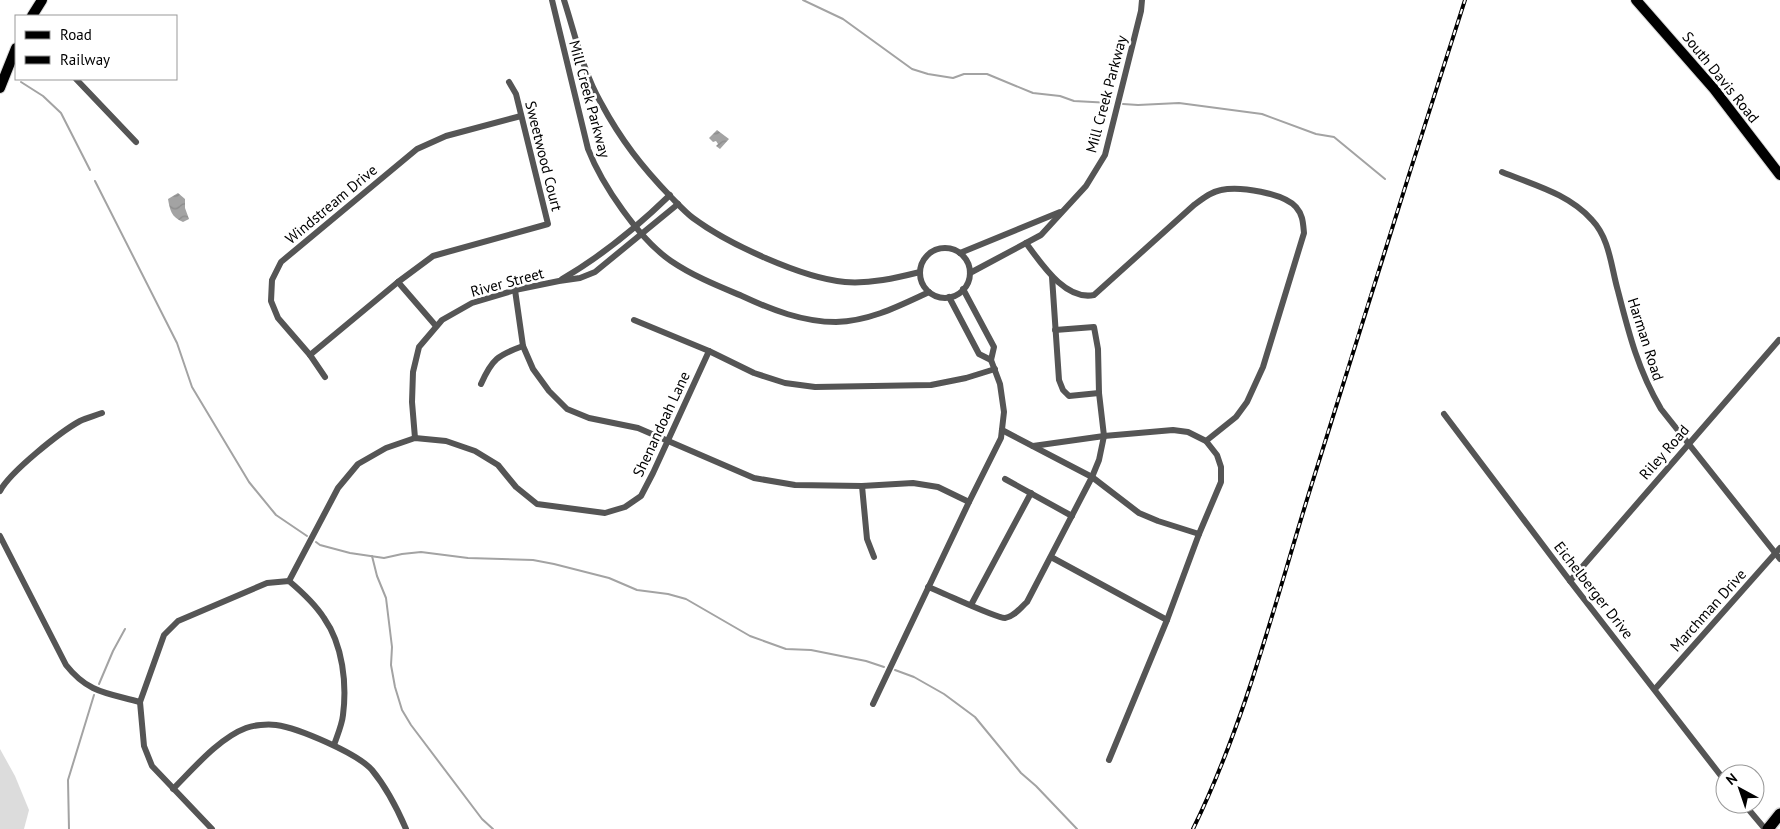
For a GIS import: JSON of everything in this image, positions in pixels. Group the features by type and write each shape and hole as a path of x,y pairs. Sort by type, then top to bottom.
{"highway":[{"path":"1767,829 1780,814"}],"main road":[{"path":"33,15 42,0"},
{"name":"South Davis Road","path":"1636,0 1714,90 1780,175"},
{"path":"0,88 15,50"}],"street":[{"name":"Mill Creek Parkway","path":"552,0 588,150 595,168 611,195 636,226 670,260 697,276 770,309 812,321 838,322 868,318 892,310 930,292"},
{"name":"Mill Creek Parkway","path":"564,0 583,61 600,102 628,148 658,185 692,217 723,237 770,259 828,279 847,282 877,281 920,272"},
{"name":"Mill Creek Parkway","path":"970,273 1041,235 1086,186 1105,155 1141,11 1142,0"},
{"path":"77,80 136,142"},
{"name":"Sweetwood Court","path":"310,355 398,282 433,256 548,224 516,94 509,82"},
{"name":"Windstream Drive","path":"324,377 310,355 278,318 271,301 272,280 281,262 417,149 446,136 521,116"},
{"name":"Harman Road","path":"1502,172 1564,197 1592,220 1605,237 1634,351 1646,385 1661,409 1778,554"},
{"path":"1026,243 1052,277 1068,289 1085,297 1094,295 1207,195 1221,190 1245,189 1266,193 1286,200 1296,207 1303,219 1304,233 1263,367 1247,402 1236,417 1206,441"},
{"name":"River Street","path":"559,281 588,264 636,226 670,195"},
{"name":"River Street","path":"415,438 412,402 413,372 419,347 442,320 472,303 515,290 580,278 595,272 678,204"},
{"path":"960,253 1031,222 1061,212"},
{"path":"940,248 948,248 960,253 968,263 969,280 959,293 949,297 936,296 924,286 920,272 925,257 932,251 940,248"},
{"path":"1052,277 1059,380 1063,390 1068,396 1100,393"},
{"path":"398,282 436,326"},
{"path":"873,704 1001,438 1004,412 1000,384 991,360 994,347 963,289"},
{"path":"515,290 524,346 534,370 549,391 567,408 589,418 638,428 754,478 795,485 862,486 913,483 938,487 969,502"},
{"path":"949,297 979,354 991,360"},
{"path":"634,320 709,351 754,373 785,383 815,387 931,385 966,378 995,369"},
{"path":"928,587 1005,618 1016,613 1027,602 1092,477 1099,460 1104,436 1098,349 1094,327 1055,330"},
{"name":"Riley Road","path":"1570,581 1779,340"},
{"path":"481,384 490,365 505,352 524,346"},
{"name":"Shenandoah Lane","path":"415,438 446,441 475,451 498,465 516,488 537,504 605,513 625,507 641,496 709,351"},
{"path":"0,491 14,473 54,439 80,421 102,413"},
{"name":"Eichelberger Drive","path":"1444,414 1570,581 1655,688 1715,768"},
{"path":"1002,430 1092,477 1139,512 1158,521 1199,534"},
{"path":"1033,446 1104,436 1173,430 1188,432 1206,441 1217,455 1221,467 1222,482 1199,534 1167,620 1109,760"},
{"path":"289,581 338,488 358,464 386,448 415,438"},
{"path":"1006,479 1072,516"},
{"path":"862,486 867,539 874,557"},
{"path":"971,605 1030,493"},
{"path":"0,536 66,665 75,677 87,686 140,702"},
{"name":"Marchman Drive","path":"1655,688 1778,554"},
{"path":"1051,557 1167,620"},
{"path":"212,829 152,766 144,746 140,702 164,635 178,620 267,583 289,581 325,618 337,643 344,674 343,716 334,745"},
{"path":"173,789 206,756 234,734 247,728 276,725 334,745 355,756 370,768 387,790 406,829"},
{"path":"1753,814 1767,829"}],"shaded area":[{"path":"0,749 15,776 29,810 24,829 0,829"}],"water":[{"path":"717,130 729,139 720,149 716,146 718,144 716,141 713,142 709,138"},
{"path":"178,193 185,199 185,208 189,219 183,222 172,213 168,199"}],"waterway":[{"path":"803,0 843,19 912,69 953,78 964,74 987,74 1033,93 1060,96 1074,101 1111,103"},
{"path":"21,82 43,96 61,113 90,170"},
{"path":"1123,104 1179,103 1262,114 1316,134 1334,137 1385,179"},
{"path":"95,181 177,343 192,387 249,482 276,515 307,536"},
{"path":"316,542 320,545 350,553 384,558 421,552 468,558 533,560 554,564 609,578 637,590 668,594 686,599 750,636 786,649 811,650 866,661 884,667"},
{"path":"372,556 377,576 386,598 392,647 391,665 402,710 411,725 482,819 493,829"},
{"path":"99,684 125,629"},
{"path":"895,670 914,677 944,694 975,717 1021,773 1077,829"},
{"path":"69,829 68,780 94,695"}],"railway":[{"path":"1193,829 1228,748 1257,664 1347,370 1465,0"}]}
